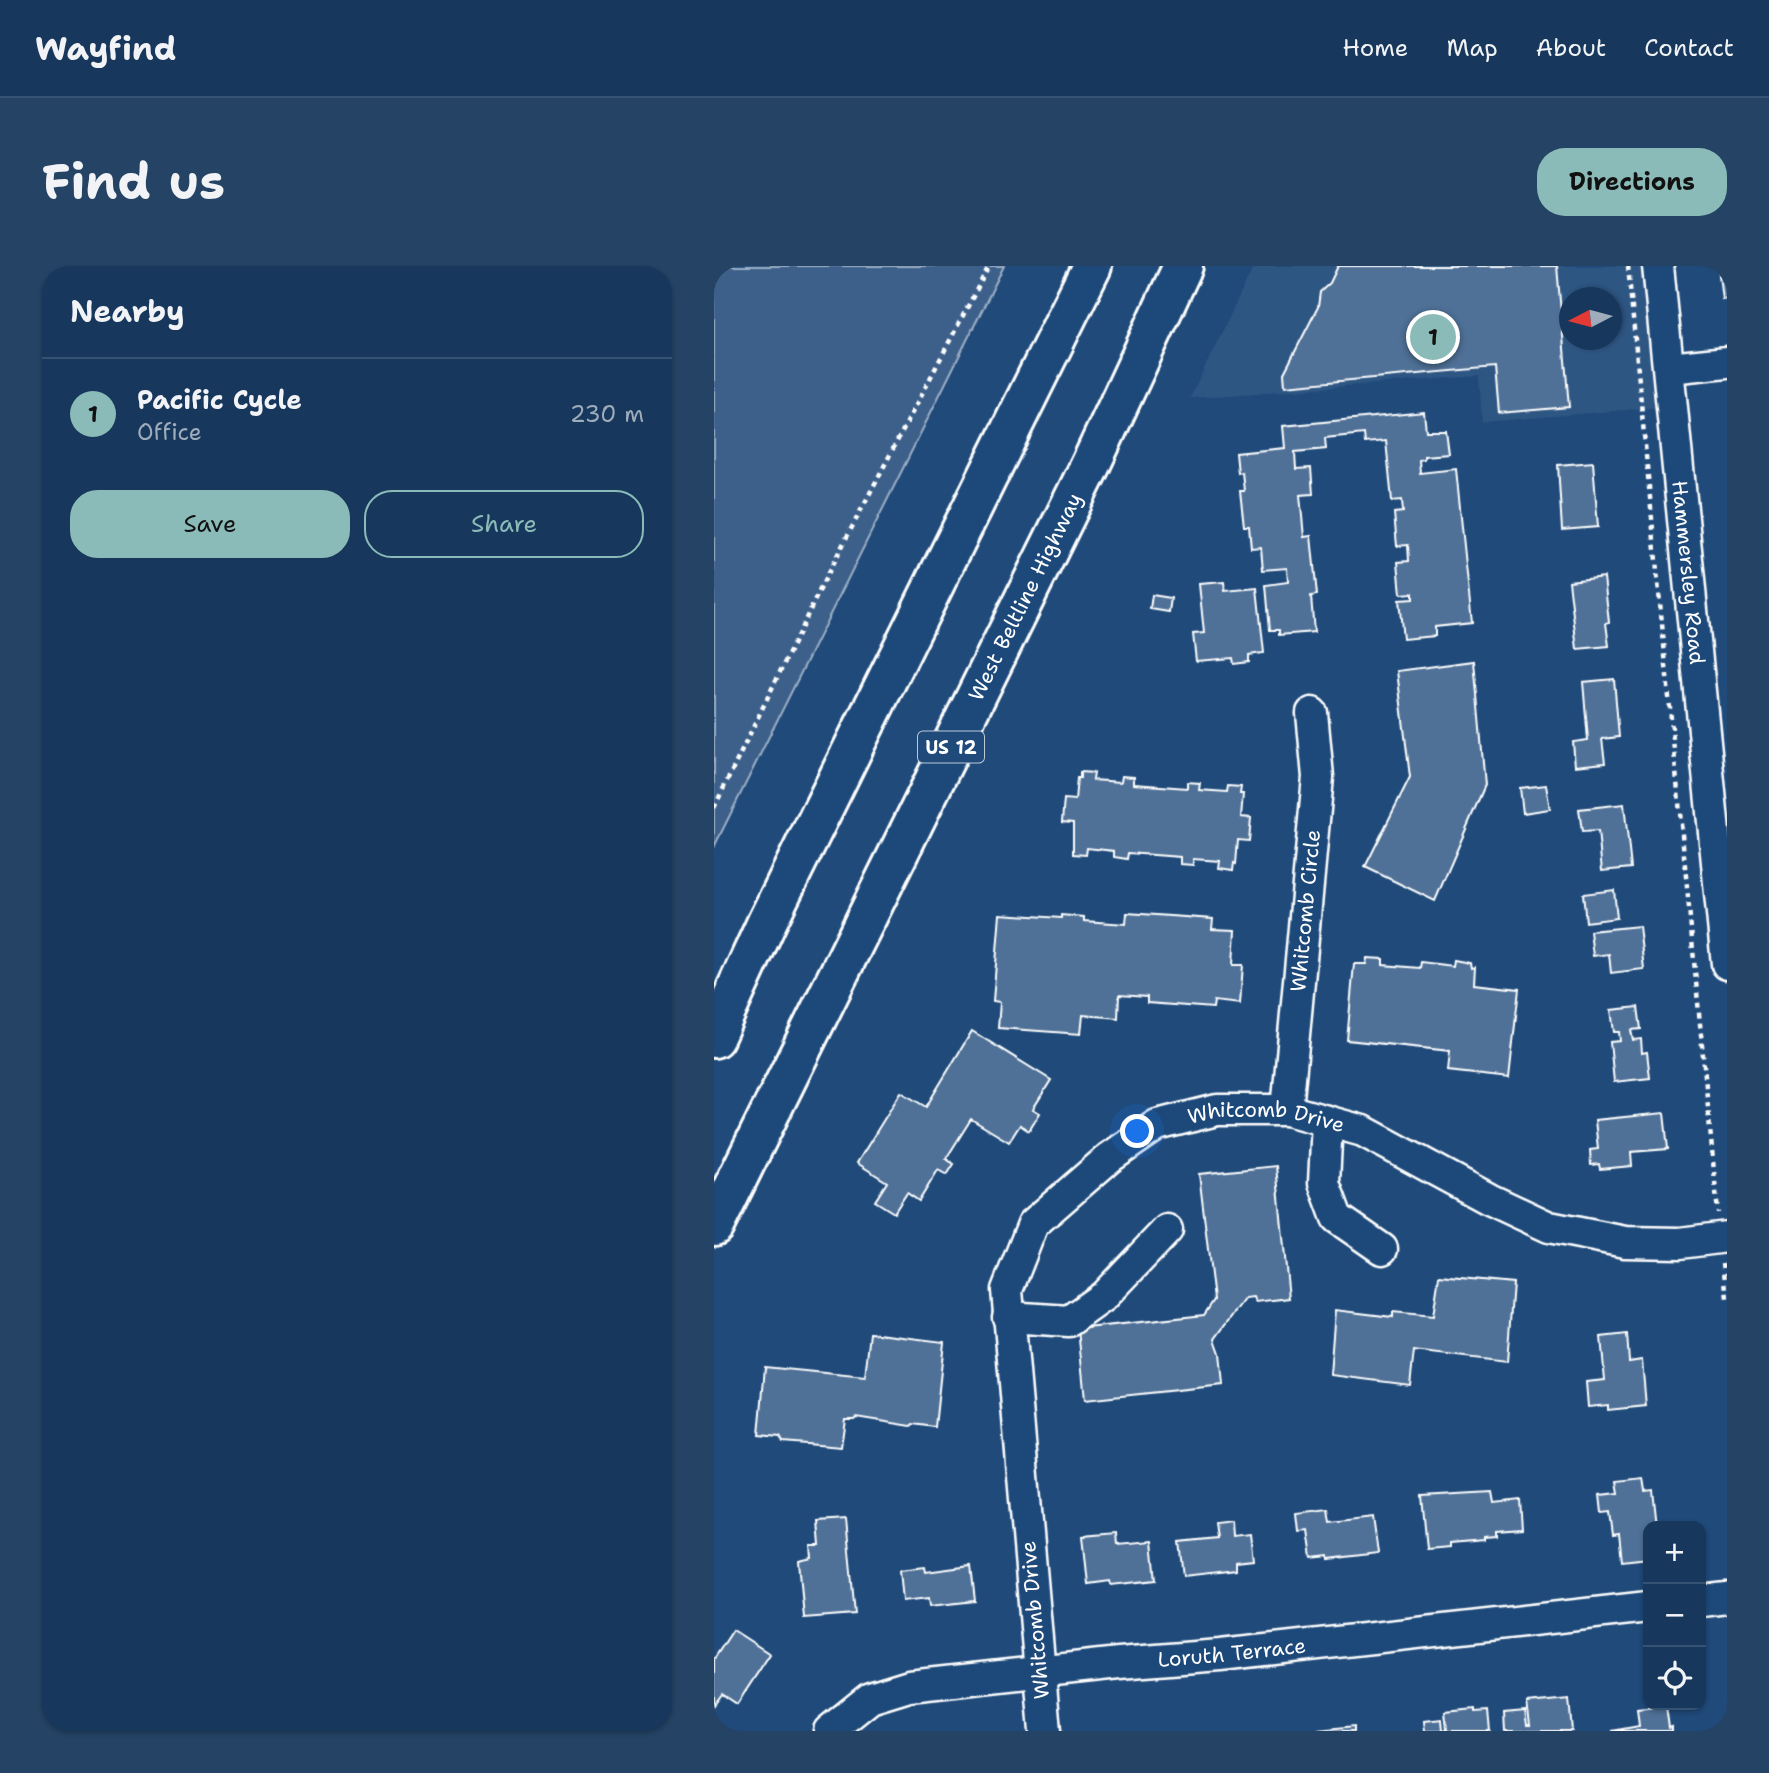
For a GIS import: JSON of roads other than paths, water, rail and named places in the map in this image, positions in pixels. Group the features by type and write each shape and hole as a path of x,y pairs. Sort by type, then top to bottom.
{"highway":[{"path":"714,1038 767,922 1092,266"},
{"name":"West Beltline Highway","path":"714,1226 1090,466 1183,266"}],"street":[{"name":"Hammersley Road","path":"1658,266 1727,964"},
{"path":"1669,368 1727,362"},
{"name":"Whitcomb Circle","path":"1287,1110 1318,777 1311,713"},
{"name":"Whitcomb Drive","path":"1045,1731 1007,1290 1033,1224 1109,1158 1157,1125 1217,1110 1287,1110 1363,1131 1489,1199 1549,1227 1625,1242 1680,1243 1724,1238"},
{"path":"1327,1121 1324,1184 1337,1218 1382,1249"},
{"path":"1008,1317 1069,1321 1104,1296 1167,1230"},
{"path":"1706,1600 1727,1598"},
{"name":"Loruth Terrace","path":"829,1731 870,1698 909,1686 1233,1654 1643,1608"}],"place":[{"name":"Pacific Cycle","path":"1433,337"}]}
